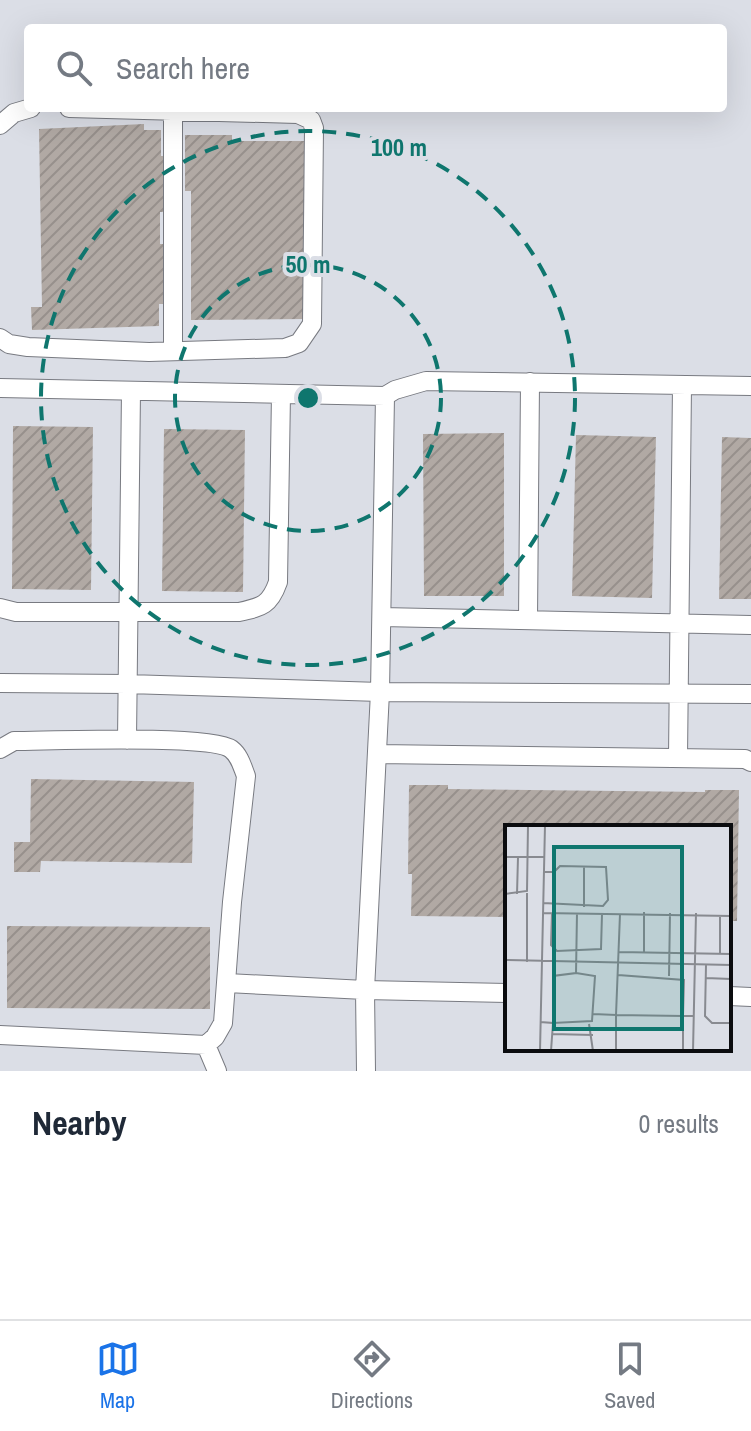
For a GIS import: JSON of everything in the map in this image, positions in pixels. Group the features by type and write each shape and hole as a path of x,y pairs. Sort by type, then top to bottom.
{"lane":[{"path":"0,125 14,113 24,110"},
{"path":"173,112 173,351"},
{"path":"0,338 9,344 28,347 173,351 285,348 299,343 312,324 314,311 314,128 311,120 298,114 236,112"},
{"path":"0,388 385,396 426,381 751,386"},
{"path":"528,620 530,382"},
{"path":"678,758 682,385"},
{"path":"127,740 131,391"},
{"path":"0,608 16,612 239,612 260,607 272,598 278,582 281,394"},
{"path":"366,1071 365,990 380,692 385,396"},
{"path":"382,617 751,625"},
{"path":"0,683 380,692 751,694"},
{"path":"0,749 14,741 209,742 229,747 240,759 246,776 223,1023 215,1037 206,1045 0,1035"},
{"path":"377,754 745,759 751,762"},
{"path":"227,983 505,993"},
{"path":"731,996 751,997"},
{"path":"206,1045 217,1071"}],"building":[{"path":"144,124 144,130 161,130 161,156 166,156 167,212 160,212 160,244 164,244 166,304 159,304 159,326 32,330 31,307 42,307 39,129"},
{"path":"185,135 232,135 232,141 309,141 309,256 304,256 304,319 191,320 191,191 185,191"},
{"path":"13,426 93,427 91,590 12,589"},
{"path":"164,429 245,430 243,592 162,591"},
{"path":"504,433 504,596 424,596 423,434"},
{"path":"576,435 656,437 652,598 572,596"},
{"path":"722,437 751,438 751,599 719,599"},
{"path":"31,779 194,782 192,863 41,861 40,872 14,872 14,842 30,842"},
{"path":"409,785 448,785 448,789 739,790 737,921 731,921 731,825 505,825 505,917 411,916 412,874 408,874"},
{"path":"7,926 210,927 210,1009 7,1008"}]}
